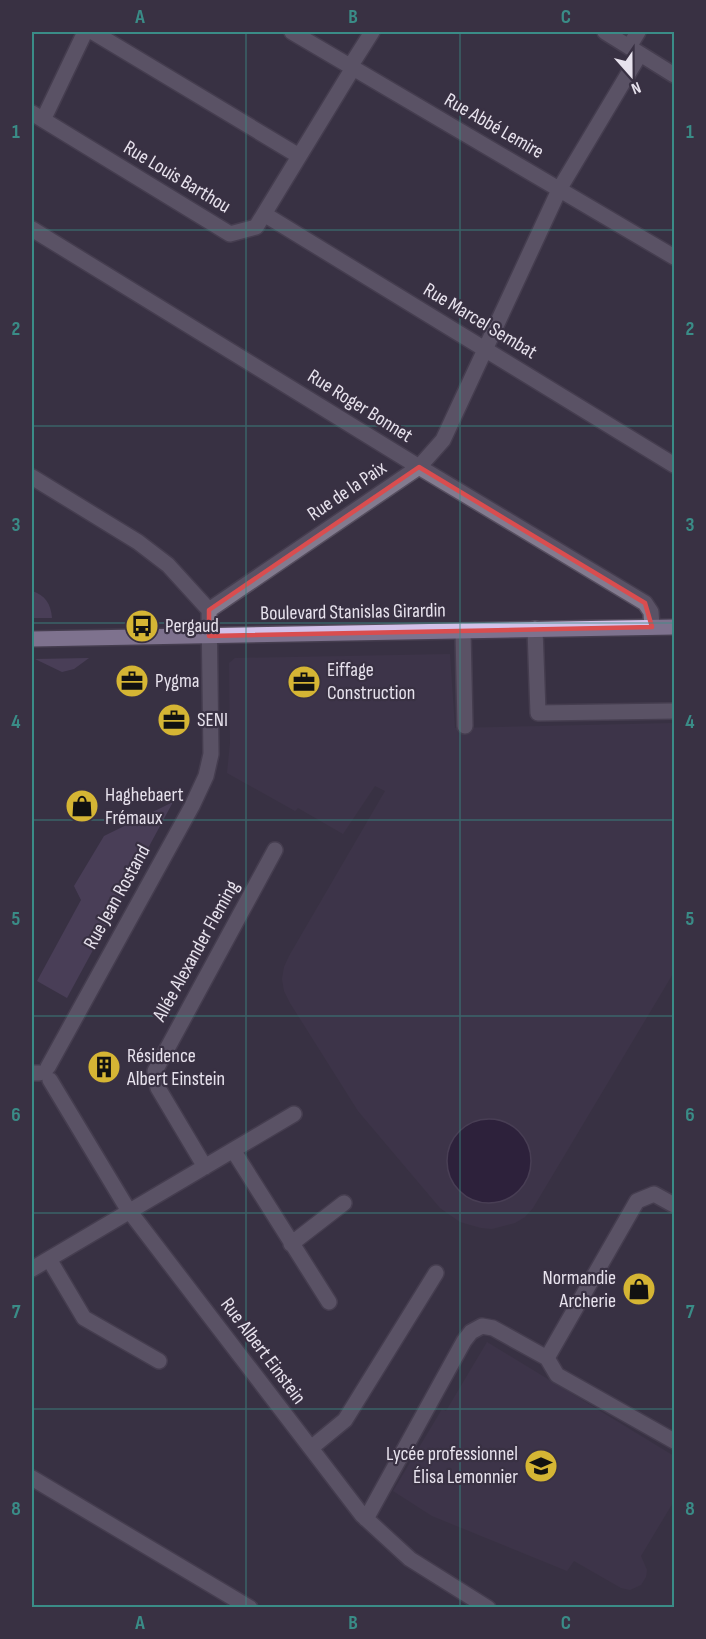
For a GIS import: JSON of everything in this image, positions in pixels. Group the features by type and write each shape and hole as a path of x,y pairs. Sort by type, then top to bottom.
{"main road":[{"name":"Boulevard Stanislas Girardin","path":"32,639 675,627"}],"street":[{"path":"37,116 85,32"},
{"path":"93,32 299,156"},
{"name":"Rue Abbé Lemire","path":"292,32 675,257"},
{"name":"Rue Louis Barthou","path":"37,116 230,234 256,227 353,68 353,62 372,32"},
{"path":"604,32 675,75"},
{"name":"Rue de la Paix","path":"209,610 419,467 443,440 560,188 635,50 638,32"},
{"name":"Rue Marcel Sembat","path":"264,214 675,465"},
{"name":"Rue Roger Bonnet","path":"32,230 645,603 651,612 652,627"},
{"path":"32,477 138,542 168,565 209,610 209,636"},
{"path":"535,630 538,713 675,711"},
{"path":"463,631 465,726"},
{"name":"Rue Jean Rostand","path":"42,1073 192,806 206,776 211,754 209,636"},
{"name":"Allée Alexander Fleming","path":"205,1167 158,1088 155,1071 275,850"},
{"name":"Rue Albert Einstein","path":"42,1073 130,1212 366,1518 410,1559 488,1608"},
{"path":"32,1269 294,1114"},
{"path":"233,1150 329,1302"},
{"path":"547,1358 637,1201 654,1194 675,1205"},
{"path":"291,1244 344,1203"},
{"path":"49,1259 84,1318 159,1362"},
{"path":"311,1448 345,1420 436,1273"},
{"path":"366,1518 458,1351 471,1332 482,1326 493,1328 547,1358 557,1375 675,1441"},
{"path":"32,1478 250,1608"}],"highlighted area":[{"path":"419,467 645,603 652,627 209,636 209,610"}],"shaded area":[{"path":"32,591 46,601 52,618 32,618"},
{"path":"450,654 455,728 674,723 674,972 533,1208 515,1223 492,1229 481,1228 460,1222 440,1208 358,1111 284,991 282,979 289,956 385,791 375,786 343,834 298,808 295,811 227,773 230,743 229,663 235,658","holes":["506,1122 521,1134 529,1153 530,1165 524,1184 518,1192 499,1202 488,1203 470,1199 458,1189 450,1174"]},
{"path":"89,658 74,669 62,672 35,659"},
{"path":"173,802 67,998 37,981 81,900 74,886 104,836"},
{"path":"489,1119 512,1126 524,1138 531,1161 524,1184 512,1196 489,1203 466,1196 454,1184 447,1161 454,1138 466,1126"},
{"name":"Lycée professionnel Élisa Lemonnier","path":"487,1342 674,1456 674,1501 641,1556 647,1570 641,1585 630,1590 621,1588 574,1561 567,1571 432,1516 393,1491 442,1409 446,1411"}],"place":[{"name":"Pergaud","path":"142,626"},
{"name":"Pygma","path":"132,681"},
{"name":"Eiffage Construction","path":"304,682"},
{"name":"SENI","path":"174,720"},
{"name":"Haghebaert Frémaux","path":"82,806"},
{"name":"Résidence Albert Einstein","path":"104,1067"},
{"name":"Normandie Archerie","path":"639,1289"},
{"name":"Lycée professionnel Élisa Lemonnier","path":"541,1466"}]}
